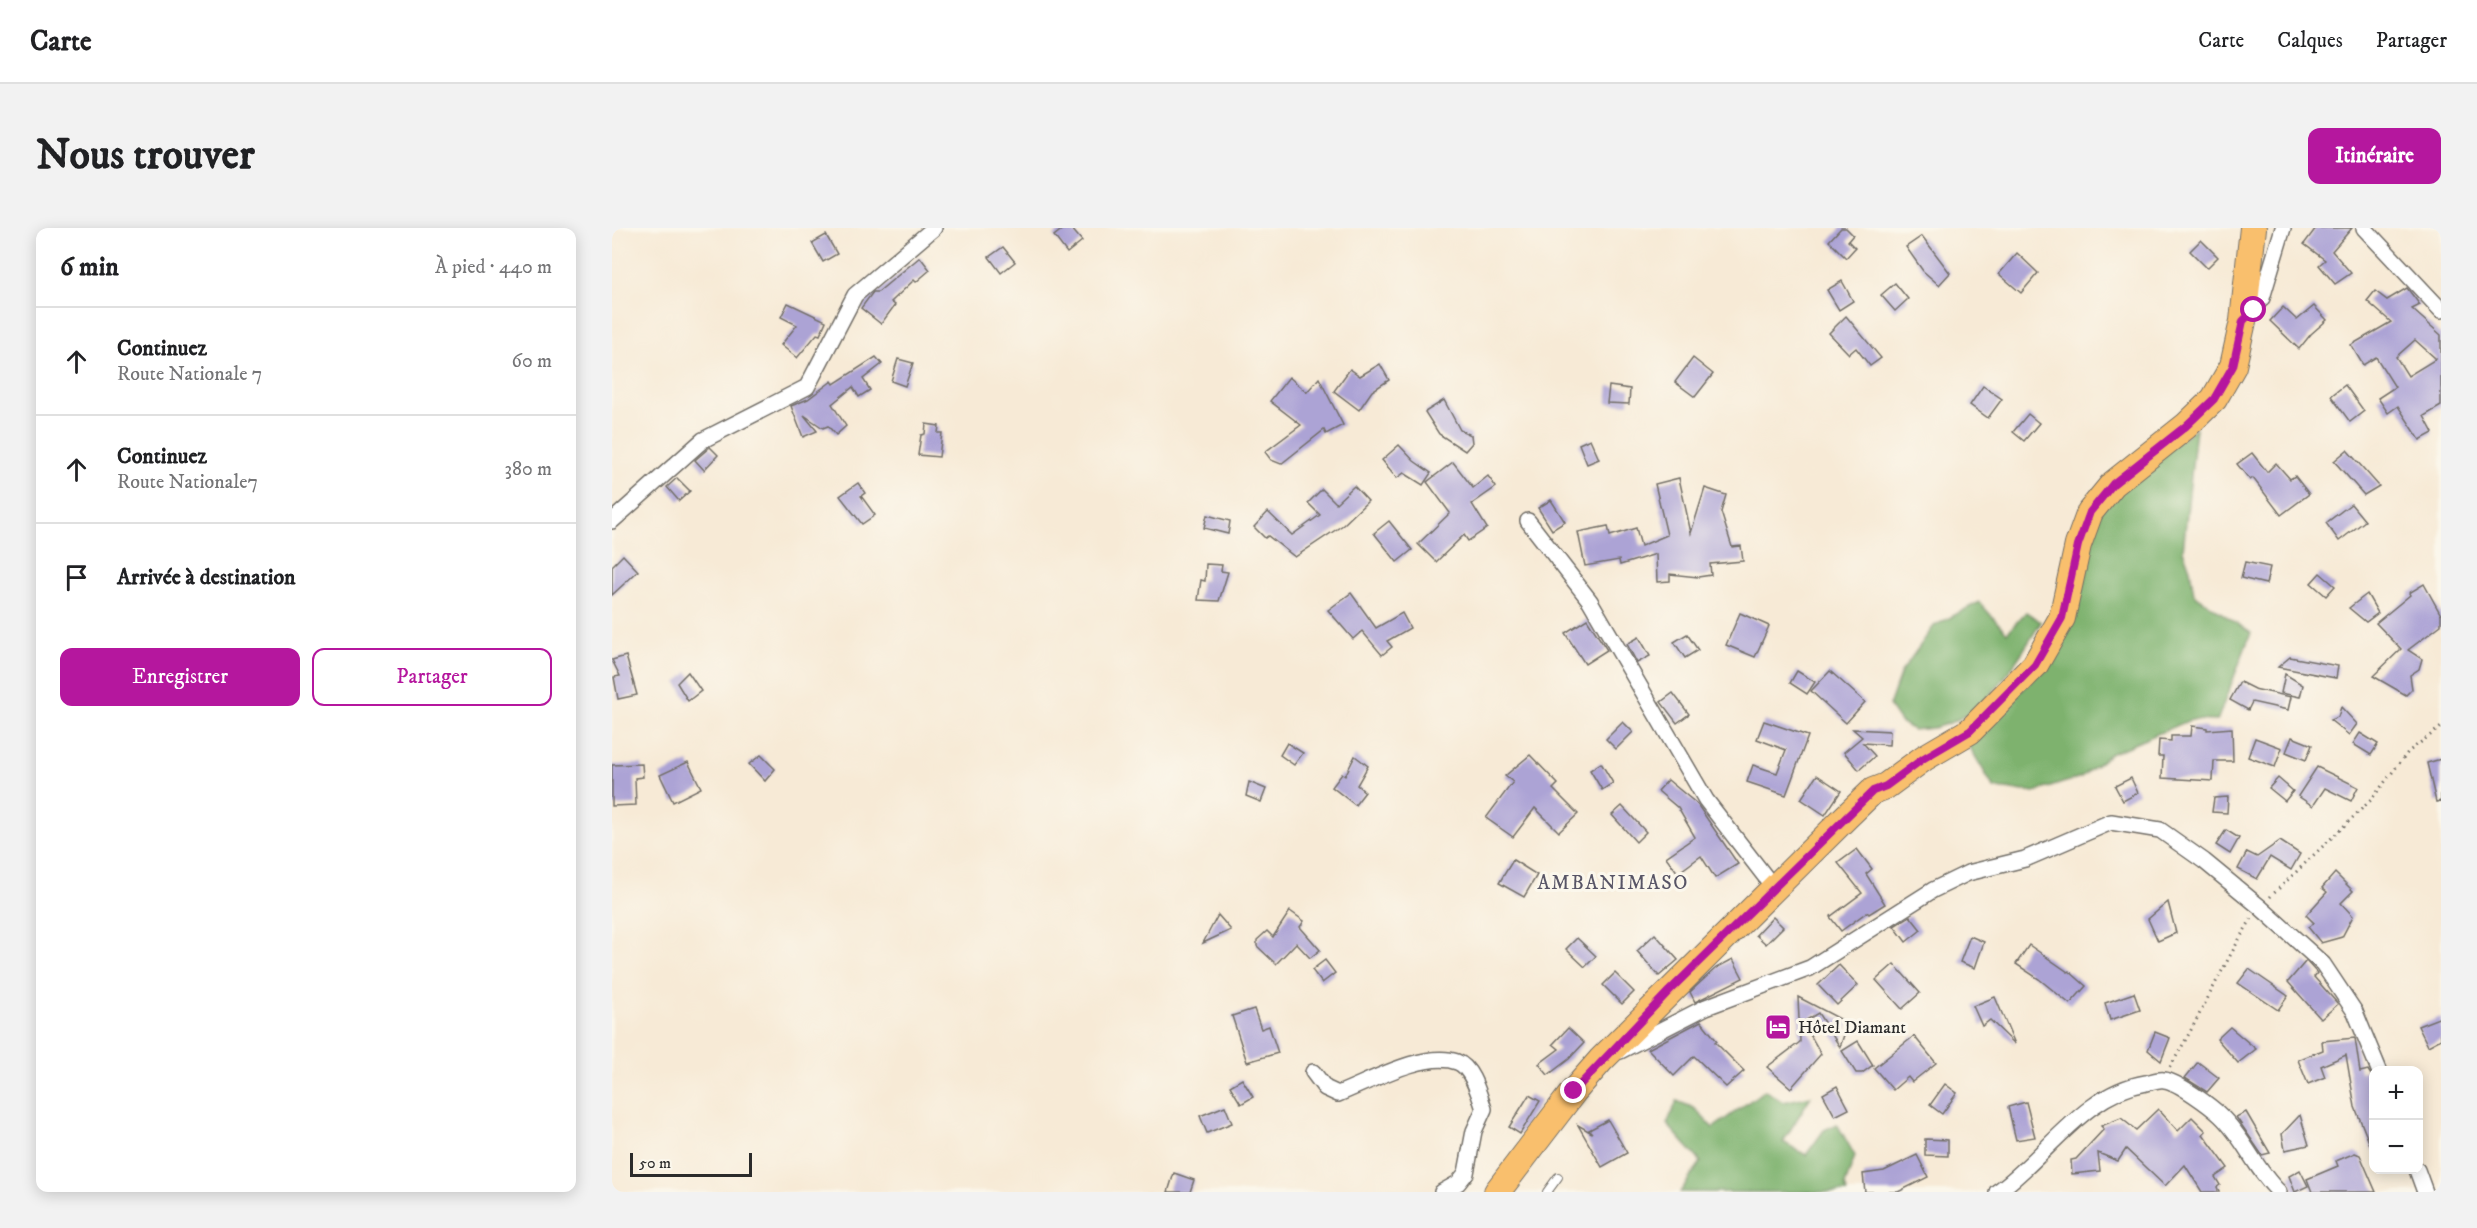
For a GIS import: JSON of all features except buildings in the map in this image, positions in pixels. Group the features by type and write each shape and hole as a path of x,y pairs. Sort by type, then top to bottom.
{"main road":[{"path":"1497,1192 1574,1091 1601,1060 1873,791 1886,786 1924,758 1970,731 2028,673 2051,642 2062,618 2078,545 2090,512 2113,484 2186,426 2214,399 2233,366 2243,321 2253,228"}],"street":[{"path":"612,521 703,440 807,387 855,295 934,228"},
{"path":"2243,321 2262,298 2283,228"},
{"path":"2364,228 2441,310"},
{"path":"1528,521 1590,601 1706,800 1774,888"},
{"path":"1601,1060 1706,1007 1778,982 1810,968 1933,890 1968,873 2025,859 2111,822 2160,830 2204,861 2324,964 2355,1012 2377,1066"},
{"path":"1313,1072 1325,1088 1338,1094 1425,1059 1457,1062 1467,1069 1484,1109 1474,1131 1466,1173 1458,1183 1442,1192"},
{"path":"1997,1192 2093,1107 2122,1089 2164,1080 2180,1087 2221,1115 2236,1134 2261,1175 2279,1192"},
{"path":"2418,1174 2425,1192"}],"lane":[{"path":"1547,1192 1558,1177"}],"path":[{"path":"2164,1080 2233,948 2260,907 2371,800 2408,752 2441,727"}],"green space":[{"path":"2196,428 2183,550 2190,569 2194,594 2251,633 2217,721 2190,720 2110,754 2081,777 2035,792 1994,788 1966,741 2030,683 2098,502"},
{"path":"1979,602 2007,633 2026,612 2041,622 2011,669 1987,698 1973,710 1957,720 1940,726 1913,730 1900,722 1889,706 1901,672 1934,626"},
{"path":"1765,1090 1783,1102 1811,1096 1783,1142 1806,1155 1824,1130 1837,1124 1855,1156 1845,1185 1847,1192 1680,1192 1701,1162 1667,1124 1677,1101 1694,1108 1713,1128"}],"place":[{"name":"Hôtel Diamant","path":"1778,1027"}],"district":[{"name":"AMBANIMASO","path":"1613,882"}],"route":[{"path":"1574,1091 1669,991 1873,791 1886,786 1924,758 1970,731 2035,665 2051,642 2062,618 2078,545 2090,512 2113,484 2186,426 2214,399 2233,366 2243,321 2254,310"}]}
